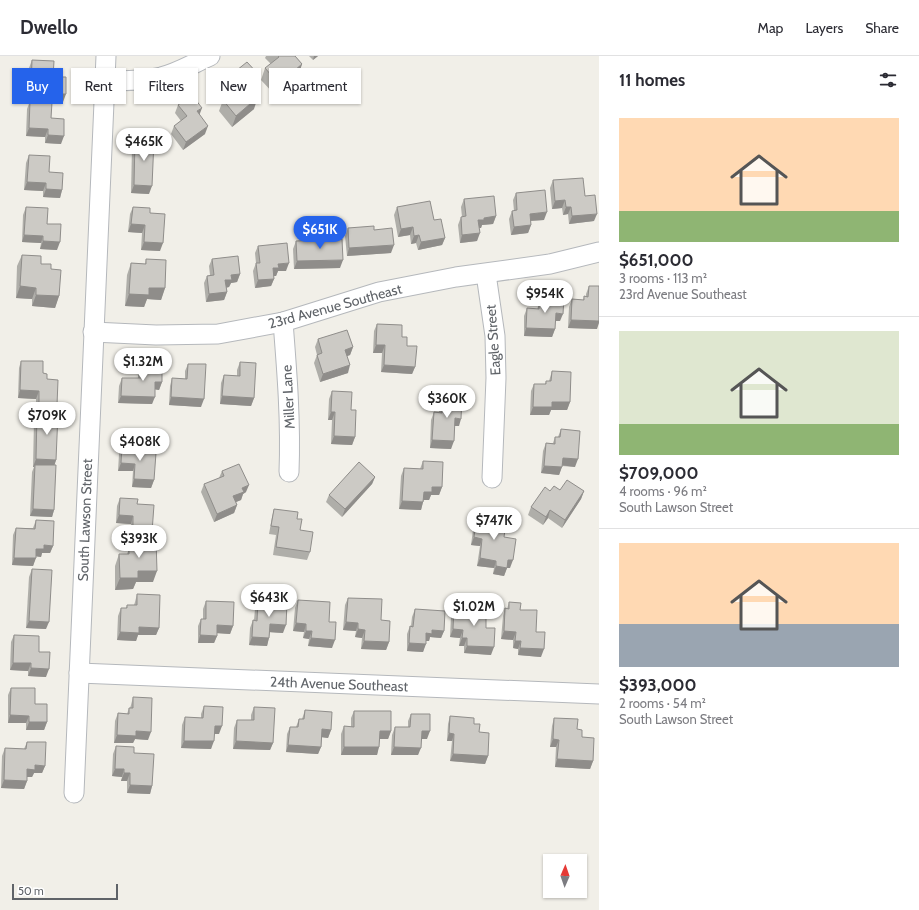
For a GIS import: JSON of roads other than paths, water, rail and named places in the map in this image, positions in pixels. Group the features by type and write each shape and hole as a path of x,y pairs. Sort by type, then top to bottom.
{"street":[{"name":"South Lawson Street","path":"106,56 106,68"},
{"path":"126,80 161,77 183,69 210,56"},
{"name":"South Lawson Street","path":"74,793 104,104"},
{"name":"23rd Avenue Southeast","path":"93,332 156,336 218,334 283,322 379,292 456,277 550,264 599,252"},
{"name":"Eagle Street","path":"486,274 495,336 496,378 492,478"},
{"name":"Miller Lane","path":"283,322 290,421 289,472"},
{"name":"24th Avenue Southeast","path":"79,673 599,694"}]}
